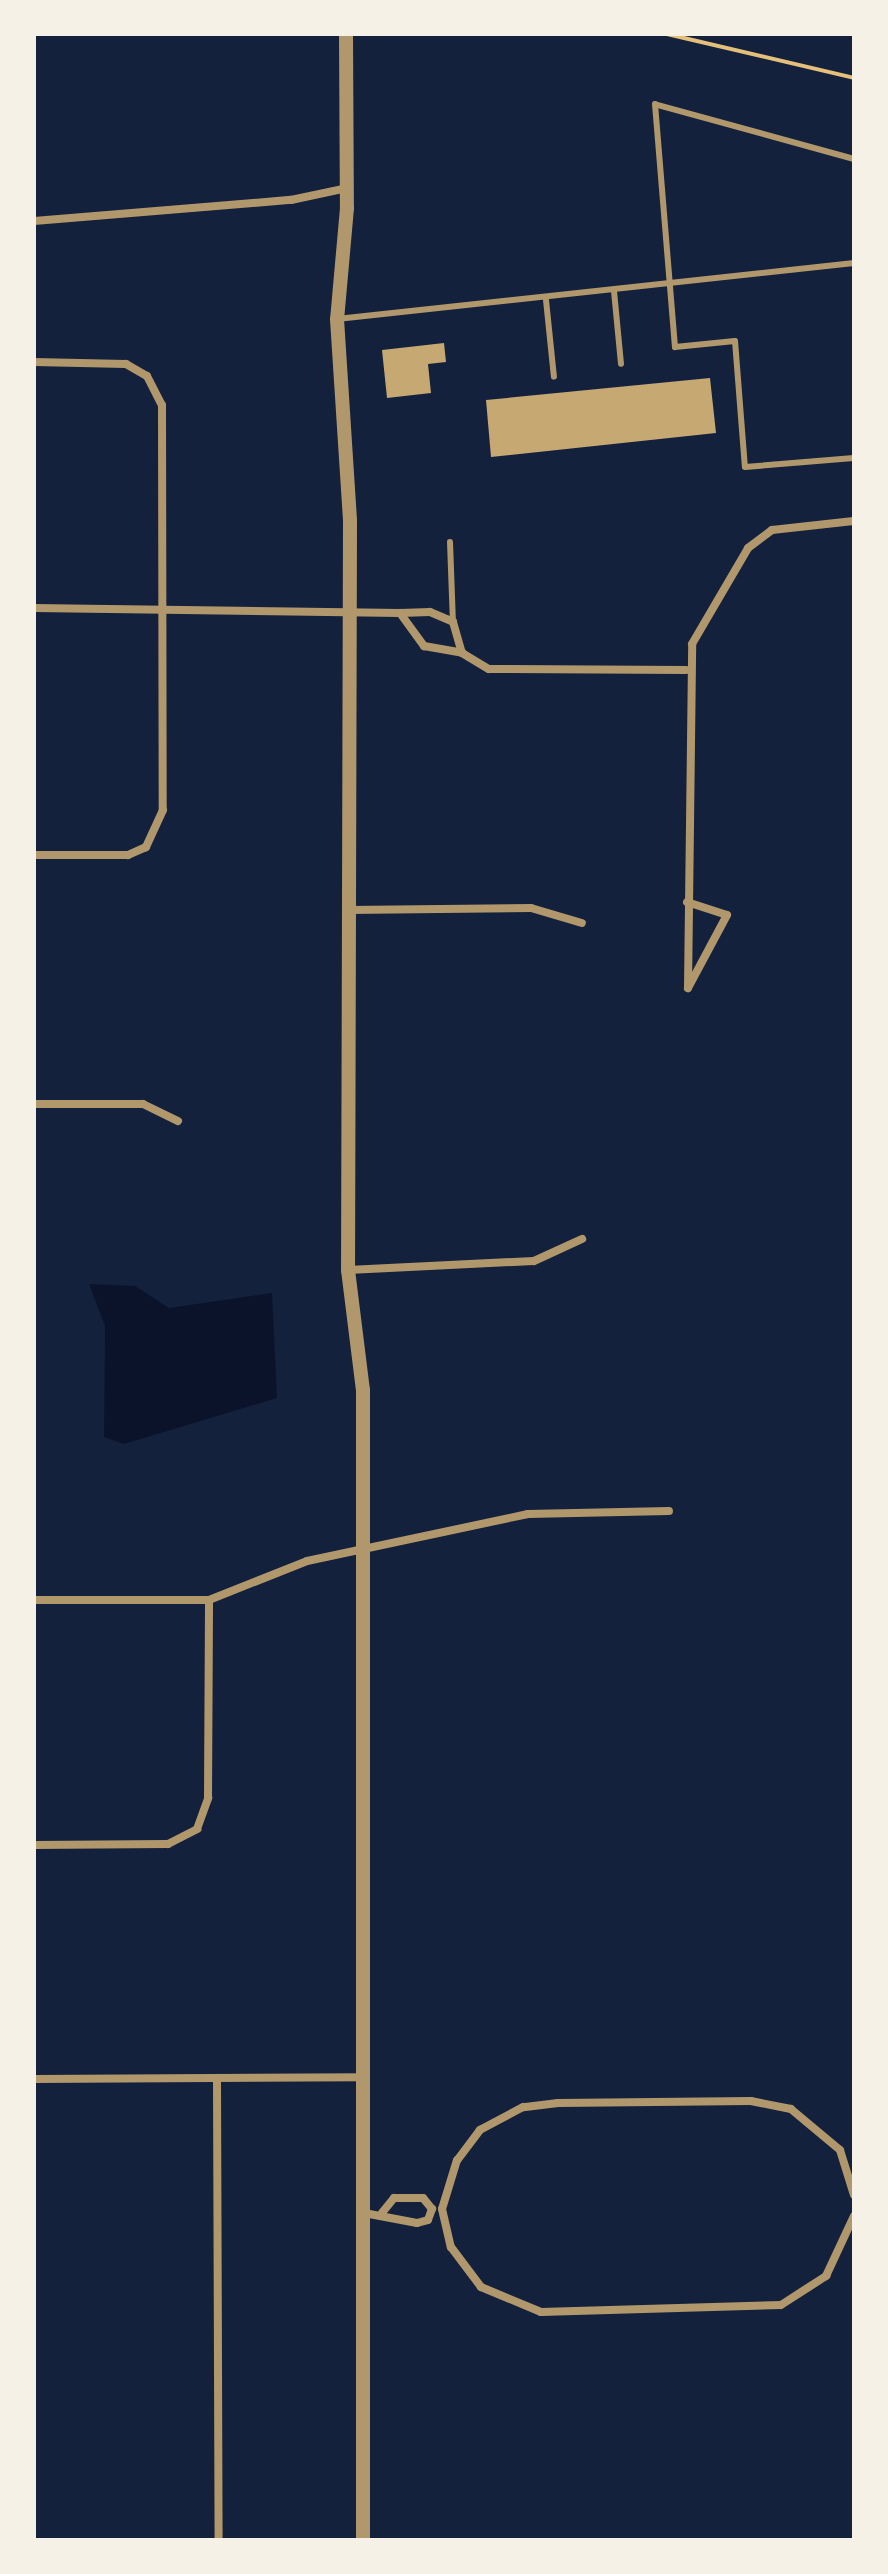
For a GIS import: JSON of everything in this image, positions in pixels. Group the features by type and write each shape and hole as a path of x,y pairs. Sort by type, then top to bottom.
{"street":[{"path":"346,34 347,188 337,319 349,611 348,1270 363,1390 363,2540"},
{"path":"34,221 291,200 347,188"},
{"path":"34,362 120,362 147,376 156,389 162,608 162,824 146,847 128,855 34,855"},
{"path":"687,902 727,915 688,988 687,902 686,670 702,618 748,548 789,525 854,521"},
{"path":"34,608 430,612 453,622 462,653"},
{"path":"400,613 424,646 462,653 489,669 686,670"},
{"path":"348,910 531,908 582,923"},
{"path":"34,1104 143,1104 178,1121"},
{"path":"348,1270 534,1261 582,1239"},
{"path":"34,1600 209,1600 307,1561 362,1553 528,1514 669,1511"},
{"path":"34,1845 168,1844 197,1829 208,1798 209,1600"},
{"path":"34,2079 363,2077"},
{"path":"217,2079 219,2540"},
{"path":"854,2195 840,2150 791,2109 751,2101 558,2103 523,2107 480,2130 457,2160 442,2209 451,2247 481,2287 541,2312 781,2305 826,2276 854,2216"},
{"path":"382,2213 394,2198 423,2198 432,2209"},
{"path":"364,2213 382,2213 417,2223 428,2220 432,2209"},
{"path":"432,2209 442,2209"}],"lane":[{"path":"854,159 655,104 675,347 735,341 745,467 854,458"},
{"path":"337,319 546,300 670,281 854,263"},
{"path":"614,291 621,364"},
{"path":"546,300 554,377"},
{"path":"450,542 453,622"}],"path":[{"path":"667,34 854,78"}],"water":[{"path":"89,1284 135,1286 169,1308 272,1293 277,1398 124,1444 104,1437 105,1326"}],"building":[{"path":"444,343 446,362 428,364 431,393 387,398 382,350"},
{"path":"710,378 716,433 491,457 486,400"}]}
